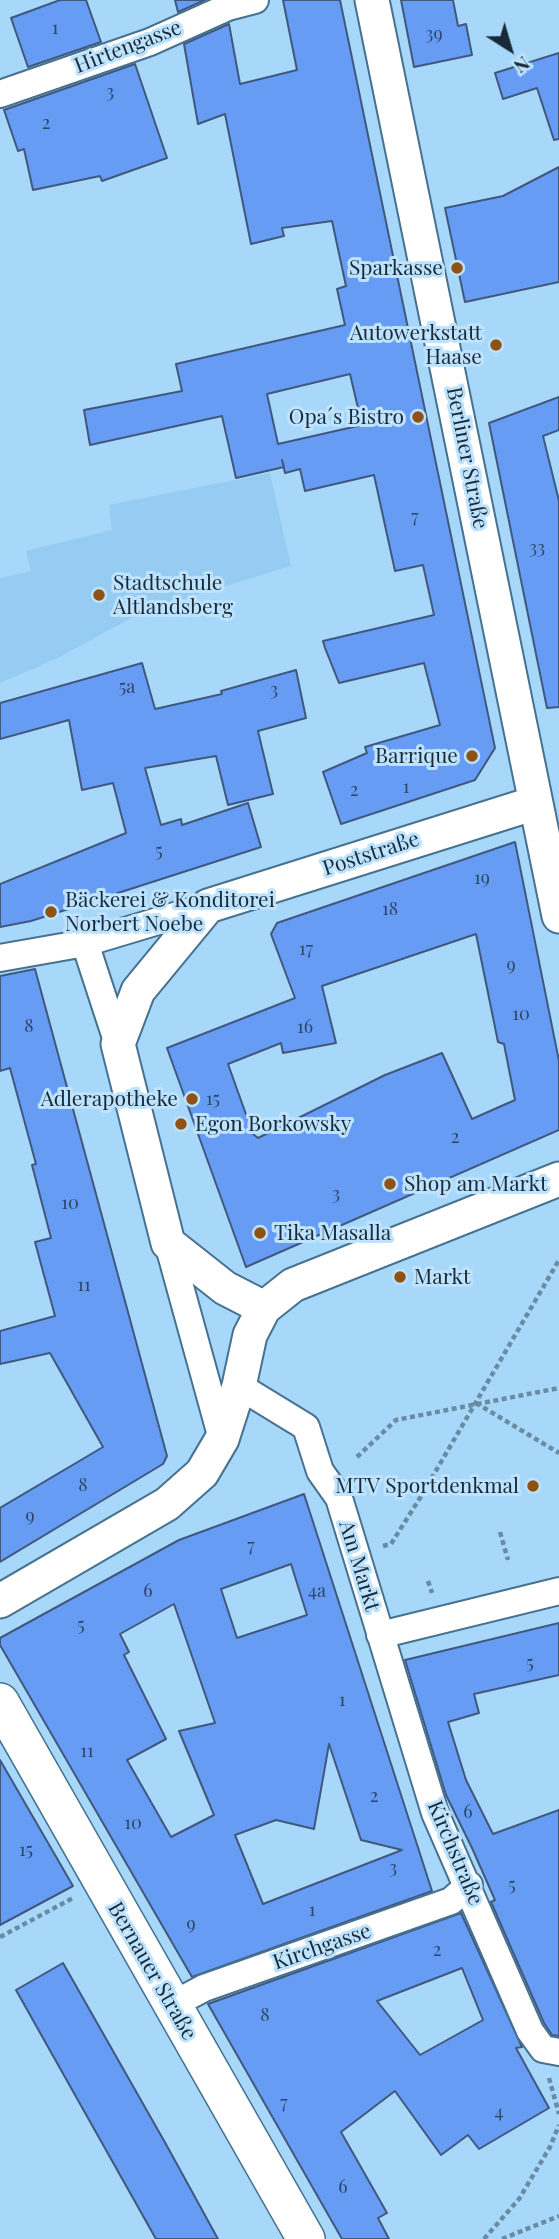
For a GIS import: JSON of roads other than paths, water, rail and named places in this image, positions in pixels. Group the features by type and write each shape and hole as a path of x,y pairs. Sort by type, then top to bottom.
{"main road":[{"name":"Bernauer Straße","path":"0,1702 306,2239"}],"street":[{"name":"Hirtengasse","path":"0,94 150,42 228,7 255,0"},
{"name":"Berliner Straße","path":"372,0 559,916"},
{"name":"Poststraße","path":"0,958 85,943 535,803"},
{"path":"118,1044 138,991 208,906"},
{"path":"85,943 118,1044 168,1243 222,1439"},
{"path":"0,1601 167,1504 202,1473 222,1439 239,1386 250,1335 264,1308 293,1285 559,1178"},
{"path":"168,1243 225,1288 264,1308"},
{"name":"Am Markt","path":"239,1386 306,1427 320,1471 339,1498 380,1635 559,1591"},
{"name":"Kirchstraße","path":"380,1635 435,1813 469,1885 530,2031 543,2049 559,2052"},
{"name":"Kirchgasse","path":"172,2005 204,1988 451,1901 469,1885"}],"place":[{"name":"Sparkasse","path":"457,268"},
{"name":"Autowerkstatt Haase","path":"496,345"},
{"name":"Opa´s Bistro","path":"418,417"},
{"name":"Stadtschule Altlandsberg","path":"99,595"},
{"name":"Barrique","path":"472,756"},
{"name":"Bäckerei & Konditorei Norbert Noebe","path":"51,912"},
{"name":"Adlerapotheke","path":"192,1099"},
{"name":"Egon Borkowsky","path":"181,1124"},
{"name":"Shop am Markt","path":"390,1184"},
{"name":"Tika Masalla","path":"260,1233"},
{"name":"Markt","path":"400,1277"},
{"name":"MTV Sportdenkmal","path":"533,1486"}]}
